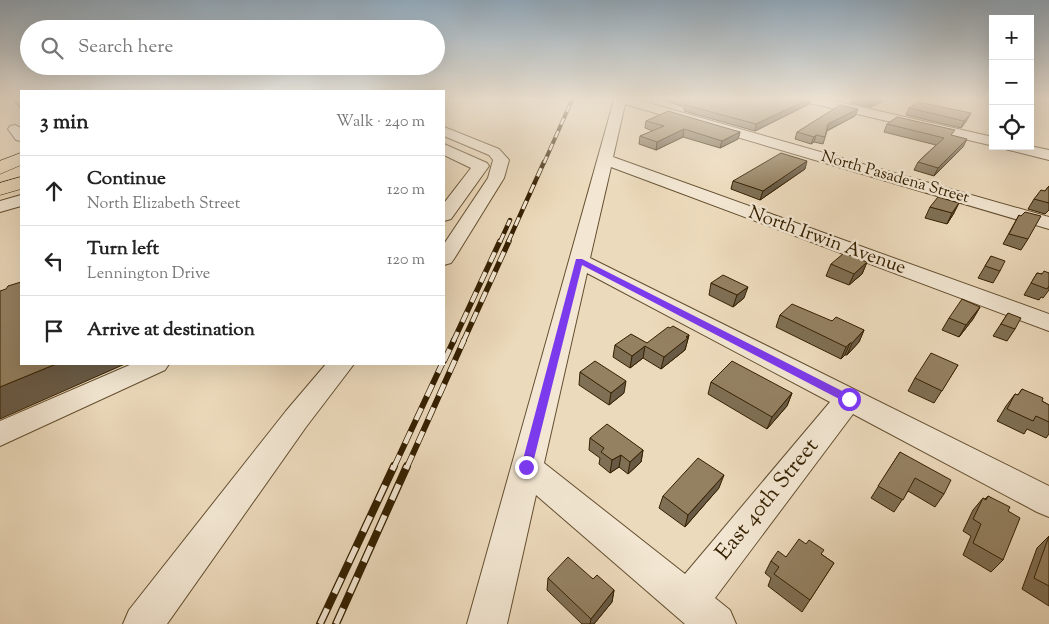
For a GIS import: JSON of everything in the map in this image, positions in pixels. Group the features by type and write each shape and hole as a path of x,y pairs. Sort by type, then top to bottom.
{"main road":[{"path":"0,168 20,158"},
{"path":"0,182 20,177"},
{"path":"0,189 20,183"}],"street":[{"path":"487,624 613,129"},
{"name":"North Pasadena Street","path":"725,129 1049,223"},
{"path":"938,129 989,141"},
{"path":"445,131 494,152 501,160 496,178 445,257"},
{"path":"445,149 481,166 446,210"},
{"path":"1027,150 1049,155"},
{"name":"North Irwin Avenue","path":"605,159 1049,323"},
{"path":"445,185 475,173"},
{"path":"0,208 20,200"},
{"path":"579,260 1049,502"},
{"path":"0,434 154,365"},
{"path":"143,624 296,419 340,365"},
{"name":"East 40th Street","path":"688,601 849,399"},
{"path":"526,467 716,624"}],"building":[{"path":"657,129 684,129 657,142 640,136"},
{"path":"684,129 730,129 740,132 722,141"},
{"path":"802,129 827,129 825,137 816,135 814,137 797,132"},
{"path":"908,129 951,129 955,130 951,135 967,139 938,168 918,162 944,138"},
{"path":"781,153 807,161 763,191 733,181"},
{"path":"1049,186 1049,203 1034,199 1041,190 1045,191"},
{"path":"938,197 959,203 952,213 930,207"},
{"path":"1025,212 1041,216 1028,239 1009,234 1019,215 1021,216"},
{"path":"844,253 867,262 854,274 831,264"},
{"path":"991,256 1005,261 1000,271 985,266"},
{"path":"1044,271 1049,273 1049,286 1047,289 1031,283 1037,273 1042,274"},
{"path":"723,275 748,287 737,295 711,283"},
{"path":"20,282 20,365 54,365 0,387 0,291"},
{"path":"962,299 980,307 966,325 949,318"},
{"path":"792,304 832,321 836,317 864,330 846,347 780,315"},
{"path":"1008,313 1021,318 1015,329 1001,324"},
{"path":"673,326 689,335 686,337 688,338 664,357 645,346 632,356 615,345 631,334 647,343 668,327"},
{"path":"931,353 958,365 942,391 915,378"},
{"path":"595,361 626,381 611,393 580,372"},
{"path":"732,361 792,393 772,417 711,382"},
{"path":"1022,389 1043,398 1042,401 1049,405 1049,422 1036,416 1033,421 1007,409 1015,394 1018,395"},
{"path":"607,424 643,450 630,462 621,455 612,460 601,452 604,448 590,438"},
{"path":"900,452 951,480 944,494 915,478 903,500 878,486"},
{"path":"698,458 724,475 688,515 663,496"},
{"path":"988,496 1010,507 1008,511 1020,518 1003,560 973,543 981,524 973,519 983,498 986,500"},
{"path":"1049,536 1049,586 1034,578"},
{"path":"799,539 806,544 809,540 824,550 821,554 834,563 810,600 774,574 779,567 771,561 778,551 786,557"},
{"path":"568,557 593,579 597,575 614,590 591,619 548,578"}],"railway":[{"path":"544,163 559,129"},
{"path":"508,242 544,162"},
{"path":"500,242 510,220"},
{"path":"453,342 500,241"},
{"path":"463,342 509,241"},
{"path":"445,359 454,340"},
{"path":"407,467 464,340"},
{"path":"394,467 442,365"},
{"path":"320,624 394,466"},
{"path":"336,624 407,466"}],"route":[{"path":"526,467 579,260 849,399"}]}
